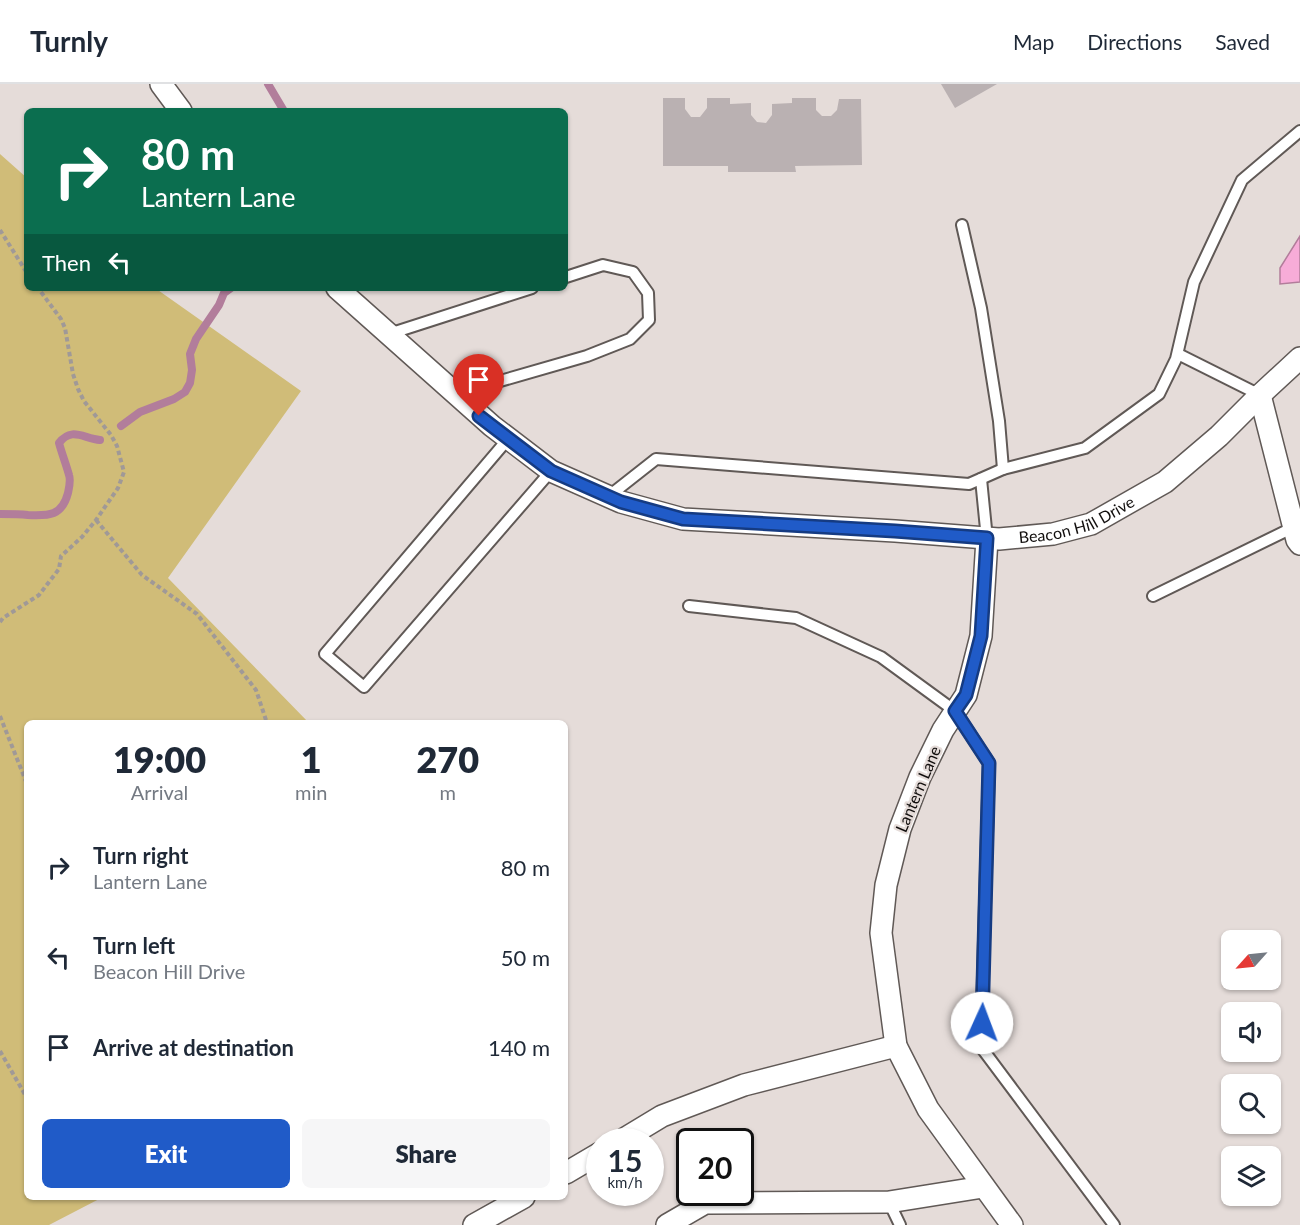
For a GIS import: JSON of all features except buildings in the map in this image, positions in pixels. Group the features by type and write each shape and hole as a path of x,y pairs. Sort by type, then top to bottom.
{"street":[{"path":"161,84 179,108"},
{"name":"Beacon Hill Drive","path":"340,291 492,426 551,471 621,502 683,519 999,539 1053,534 1091,524 1165,482 1219,436 1300,358"},
{"path":"1260,395 1297,536"},
{"name":"Lantern Lane","path":"987,538 981,636 966,695 943,730 920,777 900,830 886,885 881,933 896,1046 928,1109 1012,1225"},
{"path":"642,1128 662,1116 744,1085 896,1046"},
{"path":"568,1172 586,1161"},
{"path":"667,1225 705,1203 889,1202 983,1187"},
{"path":"474,1225 519,1200"}],"lane":[{"path":"609,496 656,459 969,484 1003,469 1085,448 1159,394 1178,354 1194,282 1242,180 1300,131"},
{"path":"962,225 981,308 997,410 1003,469"},
{"path":"455,394 587,356 630,339 649,320 648,294 633,272 603,265 568,276"},
{"path":"388,334 523,291"},
{"path":"1178,354 1260,395"},
{"path":"508,439 325,654 364,687 551,471"},
{"path":"981,479 987,538"},
{"path":"1153,596 1297,536"},
{"path":"689,606 796,618 881,657 955,711 989,763 981,1047 1114,1225"},
{"path":"889,1202 900,1225"}],"path":[{"path":"0,230 24,268"},
{"path":"0,622 39,595 59,569 61,556 82,537 96,520 118,488 124,472 117,446 111,435 78,389 61,319 40,291"},
{"path":"96,520 142,575 197,614 256,690 266,720"},
{"path":"0,716 24,776"},
{"path":"0,1051 24,1093"}],"shaded area":[{"path":"0,154 24,175 24,291 159,291 301,391 168,578 306,720 24,720 24,1200 97,1200 49,1225 0,1225"},
{"path":"1300,236 1300,282 1280,284 1280,268"}],"waterway":[{"path":"268,84 282,108"},
{"path":"121,426 140,412 174,399 185,392 190,383 192,370 190,354 196,339 227,291"},
{"path":"0,514 48,515 54,513 65,501 70,482 59,443 73,434 100,440"}],"route":[{"path":"479,416 551,471 621,502 683,519 987,538 981,636 966,695 955,711 989,763 982,1023"}]}
